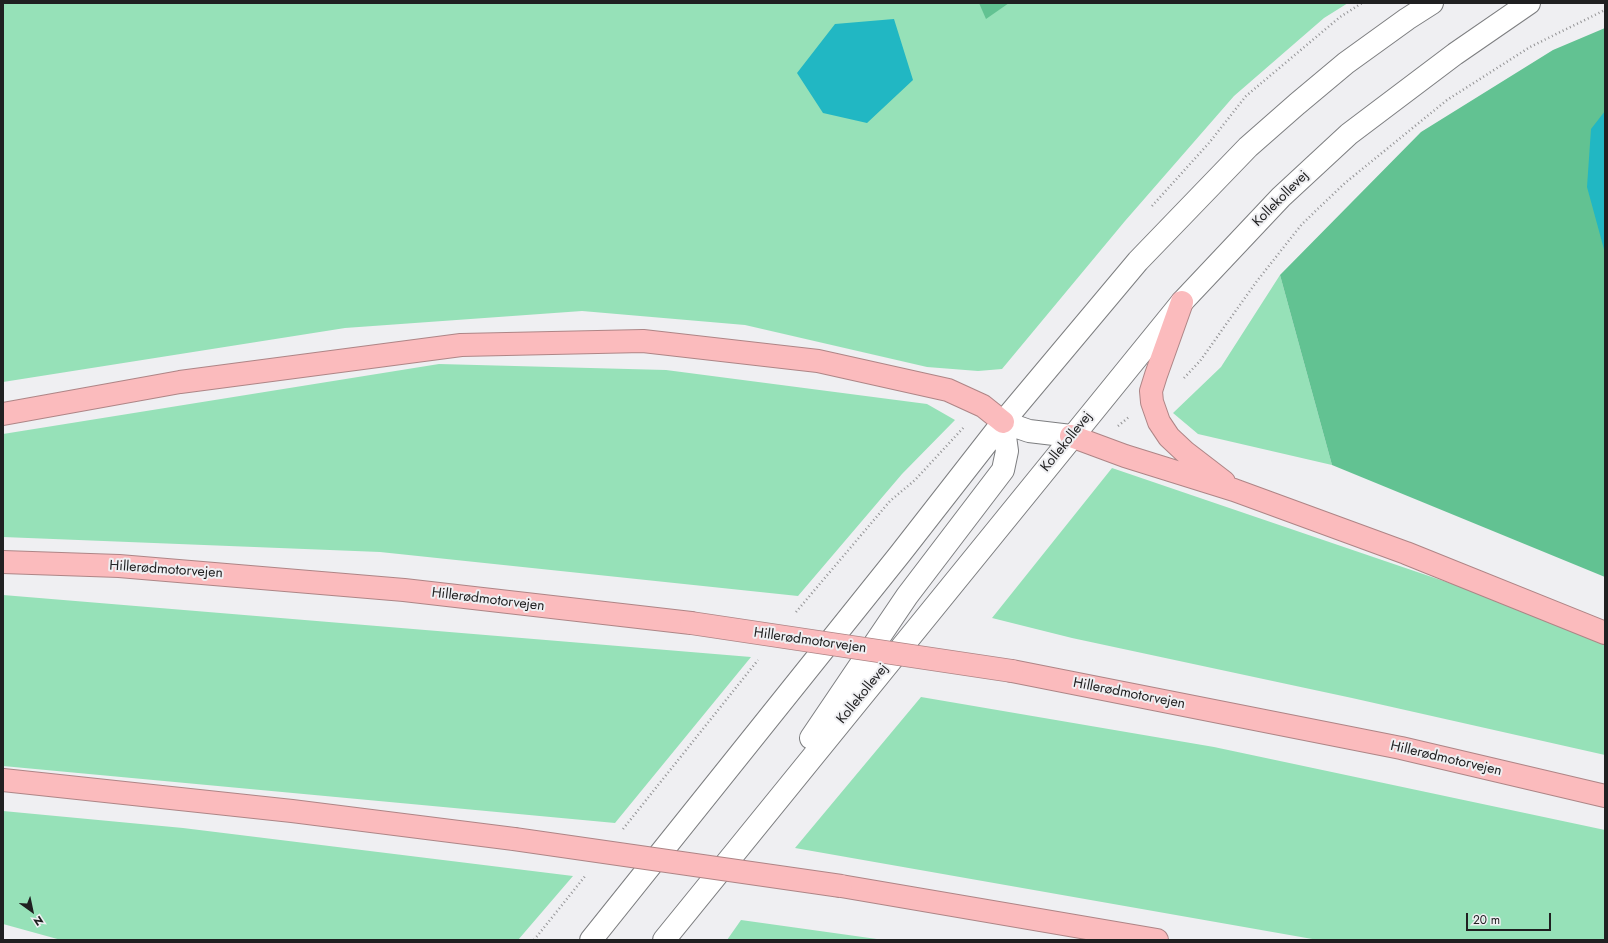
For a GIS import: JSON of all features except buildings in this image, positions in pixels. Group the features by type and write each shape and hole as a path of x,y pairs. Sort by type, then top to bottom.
{"highway":[{"path":"1182,302 1151,391 1152,402 1159,422 1168,437 1234,490"},
{"path":"3,414 180,382 461,346 642,341 818,361 856,369 948,390 983,406 1003,422"},
{"path":"1071,436 1125,456 1234,490 1406,553 1605,633"},
{"name":"Hillerødmotorvejen","path":"3,562 119,566 404,590 691,623 1012,671 1401,748 1605,796"},
{"path":"3,780 292,811 514,839 841,886 1157,940"}],"street":[{"path":"591,940 900,554 1003,422 1138,261 1194,201 1248,147 1346,63 1432,3"},
{"name":"Kollekollevej","path":"664,940 1071,436 1182,302 1281,197 1349,134 1455,54 1529,3"},
{"path":"1003,422 1029,431 1071,436"},
{"path":"738,848 907,596 1003,470 1007,451 1003,422"}],"path":[{"path":"1098,446 1124,420 1179,383 1200,361 1257,281 1302,224 1345,183 1447,100 1530,47 1605,10"},
{"path":"795,613 890,501 915,480 961,430"},
{"path":"618,835 761,656"},
{"path":"534,940 588,872"}],"green space":[{"path":"3,3 1348,3 1324,18 1234,96 1125,221 1002,369 978,371 927,367 745,325 582,311 345,328 3,382"},
{"path":"979,3 1009,3 986,19"},
{"path":"1605,28 1605,577 1332,465 1280,275 1421,132 1553,50"},
{"path":"1280,275 1332,465 1198,434 1173,413 1221,367"},
{"path":"439,364 666,370 927,404 955,420 902,474 798,596 380,552 3,537 3,434"},
{"path":"1112,468 1605,636 1605,755 1352,698 1072,638 992,618"},
{"path":"3,595 751,657 615,823 3,766"},
{"path":"921,697 1214,747 1605,830 1605,940 1318,940 795,848"},
{"path":"3,811 183,828 573,876 518,940 61,940 3,924"},
{"path":"741,920 884,940 727,940"}],"water":[{"path":"894,19 913,80 867,123 823,113 797,73 835,24"},
{"path":"1605,111 1605,253 1587,187 1591,129"}]}
